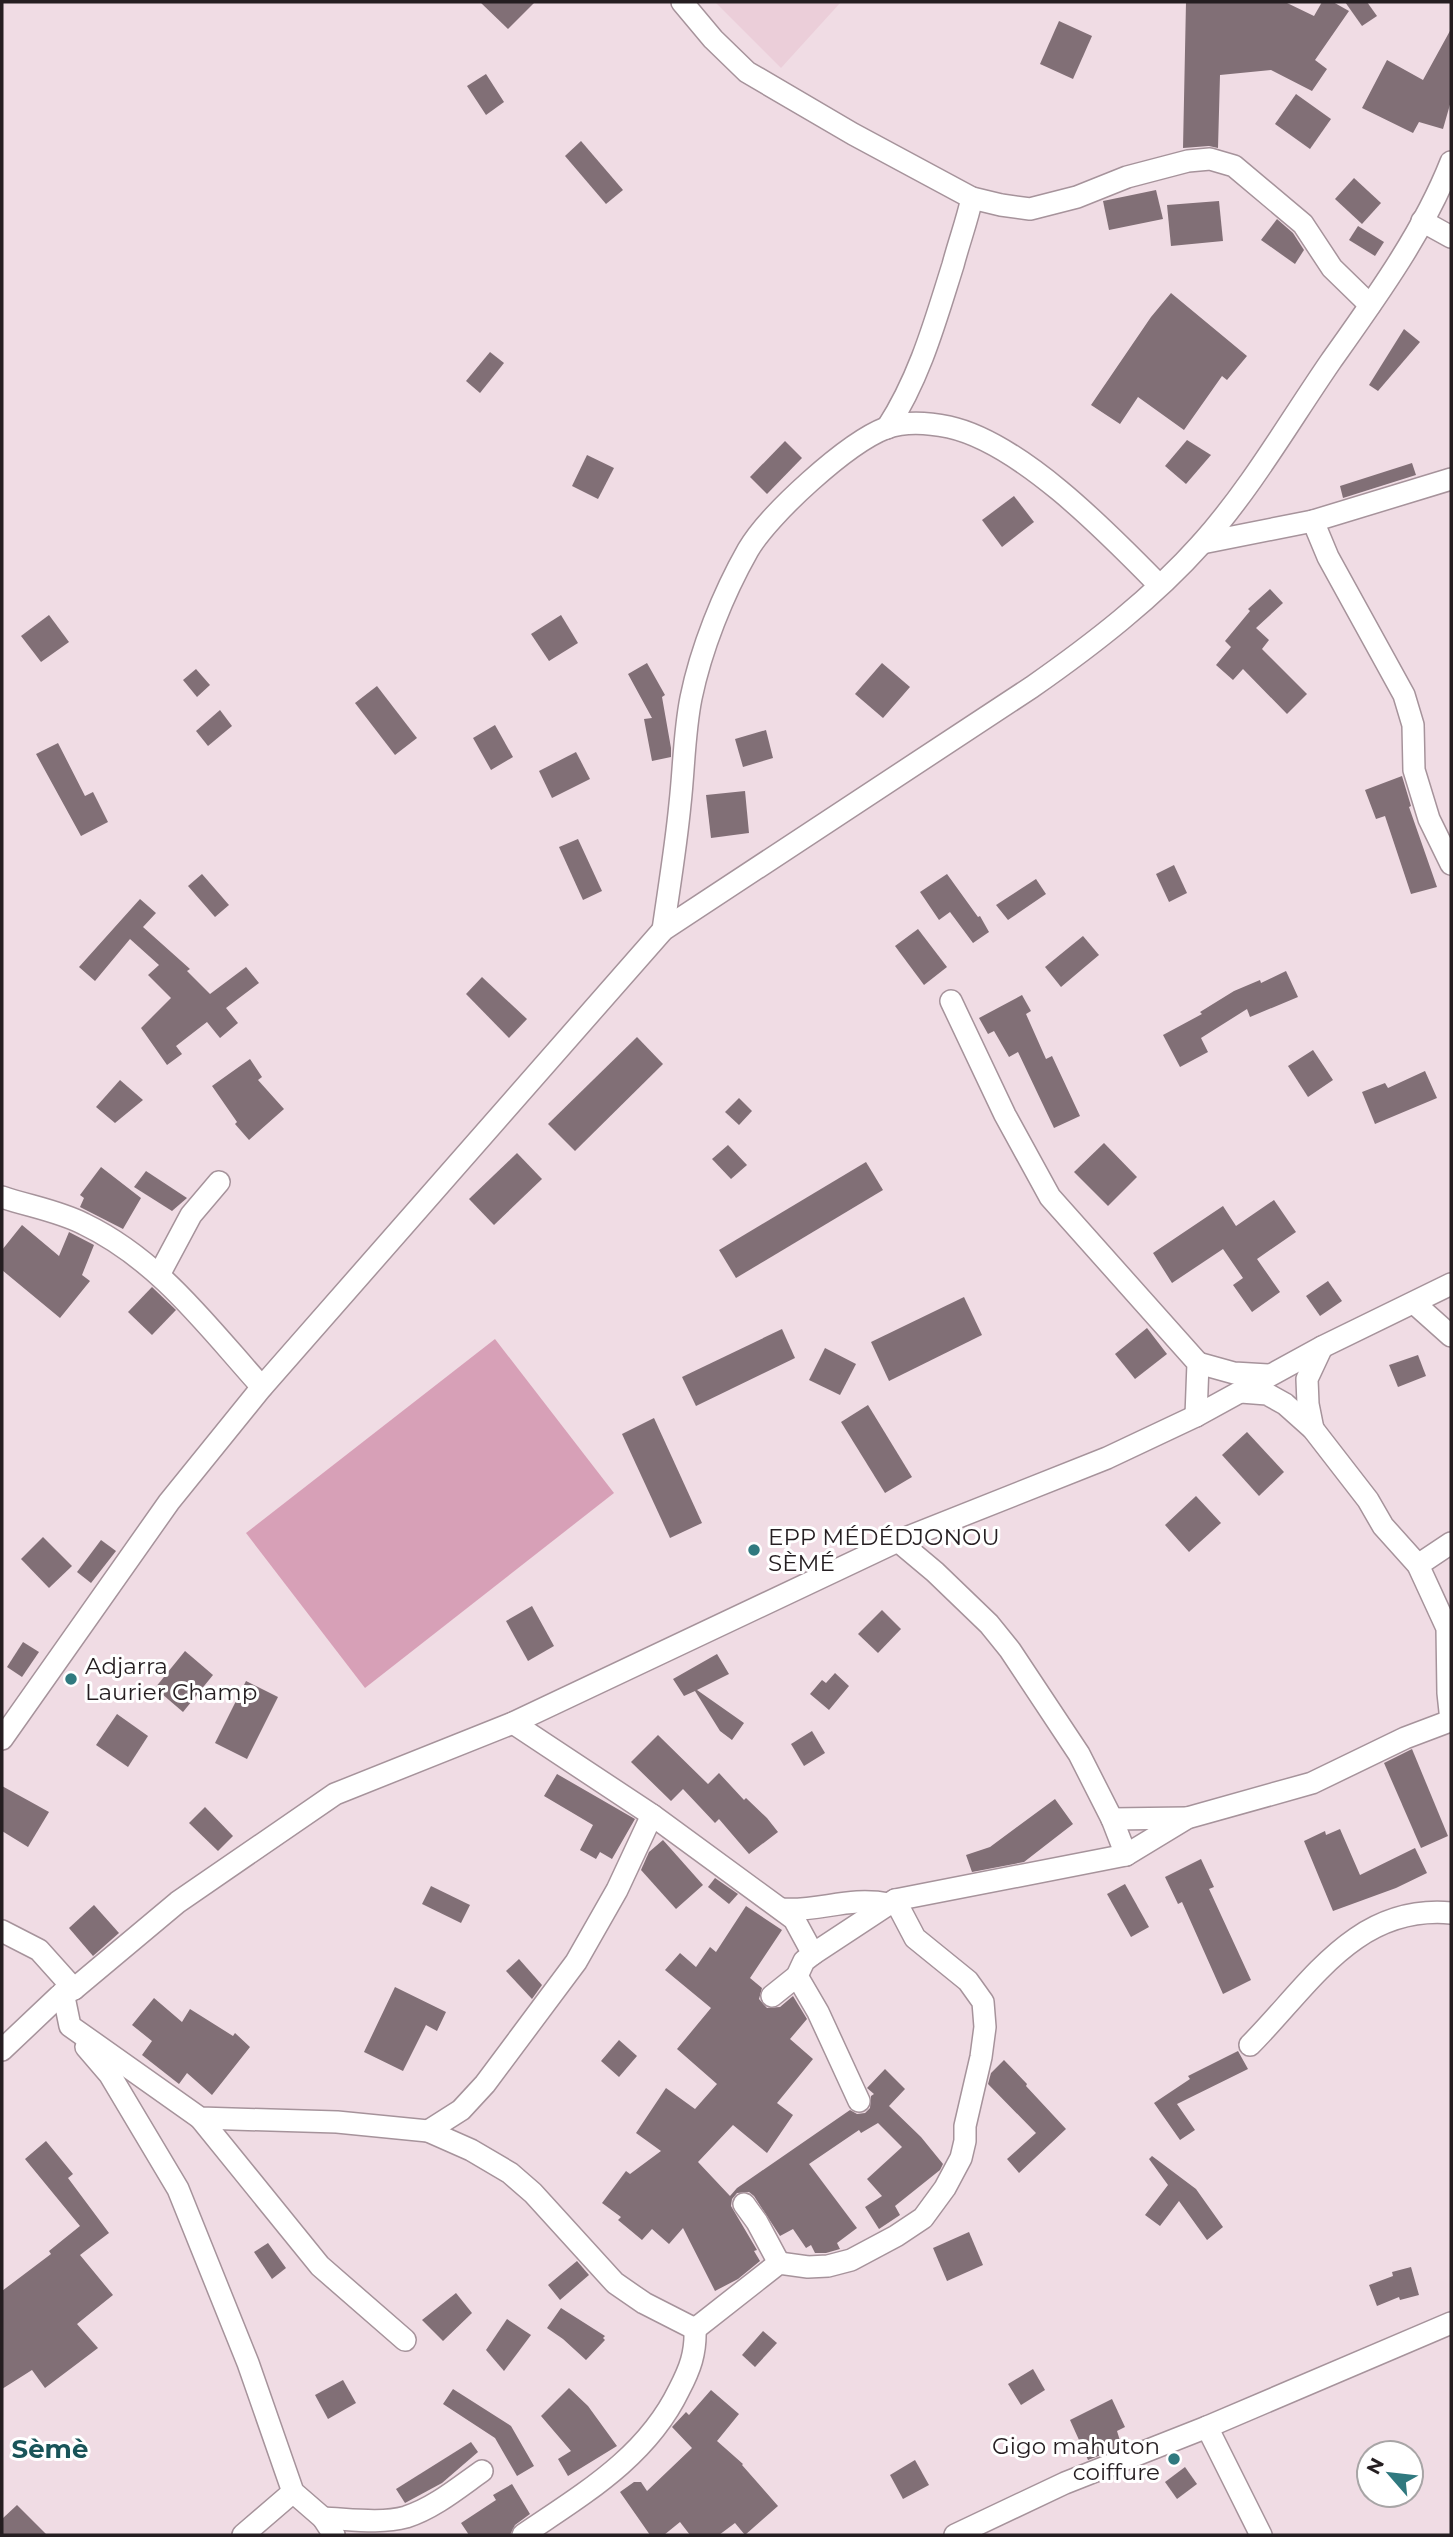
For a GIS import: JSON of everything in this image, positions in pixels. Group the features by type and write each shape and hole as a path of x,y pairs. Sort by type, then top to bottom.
{"street":[{"path":"682,2 713,39 747,72 853,134 972,198 1030,209 1077,197 1126,177 1188,161 1210,159 1234,166 1303,224 1332,268 1370,305"},
{"path":"2,1739 169,1502 262,1387 663,930 1032,687 1089,646 1202,543 1242,491 1370,305 1422,221 1451,162"},
{"path":"887,428 906,399 926,352 972,198"},
{"path":"1422,221 1451,237"},
{"path":"663,930 679,820 691,699 711,632 727,592 750,548 777,515 841,454 887,428 923,423 950,427 973,435 1012,457 1099,523 1159,585"},
{"path":"1202,543 1313,521 1451,479"},
{"path":"1313,521 1328,557 1404,695 1413,725 1414,770 1429,819 1451,864"},
{"path":"951,1001 1005,1115 1050,1197 1198,1363 1234,1373 1270,1375"},
{"path":"160,1273 191,1215 219,1182"},
{"path":"2,1197 82,1222 126,1248 160,1273 262,1387"},
{"path":"2,2050 178,1902 335,1794 513,1723 898,1541 1107,1458 1196,1416 1322,1347 1451,1284"},
{"path":"1414,1303 1451,1336"},
{"path":"1313,1429 1307,1379 1322,1347"},
{"path":"1196,1416 1198,1363"},
{"path":"1112,1819 1187,1818 1312,1783 1405,1738 1451,1721 1449,1632 1418,1565 1383,1526 1368,1500 1313,1429 1285,1404 1267,1394 1240,1391"},
{"path":"898,1541 980,1616 1003,1642 1079,1754 1112,1819 1126,1855"},
{"path":"1418,1565 1451,1544"},
{"path":"513,1723 652,1815 794,1919 813,1954"},
{"path":"428,2131 461,2110 485,2084 576,1962 617,1890 652,1815"},
{"path":"781,1909 802,1911 856,1900 892,1902 1126,1855 1187,1818"},
{"path":"772,1996 797,1976 804,1961 892,1902"},
{"path":"695,2329 779,2263 808,2267 828,2266 850,2260 896,2236 923,2218 946,2188 961,2158 965,2126 981,2057 985,2027 983,2002 968,1981 915,1938 892,1902"},
{"path":"1250,2045 1329,1959 1376,1925 1408,1915 1451,1913"},
{"path":"2,1931 38,1950 69,1991 70,2026 110,2075 178,2189 248,2363 293,2492 329,2527 405,2517 439,2502 482,2471"},
{"path":"797,1976 818,2012 859,2101"},
{"path":"70,2026 200,2118 320,2266 405,2340"},
{"path":"200,2118 337,2122 428,2131 471,2150 510,2173 533,2193 615,2283 645,2303 695,2329"},
{"path":"744,2204 779,2263"},
{"path":"955,2535 1065,2483 1207,2427 1451,2323"},
{"path":"523,2535 612,2473 657,2427 691,2365 696,2349 695,2329"},
{"path":"1207,2427 1261,2535"},
{"path":"243,2535 293,2492"}],"shaded area":[{"path":"715,2 841,2 781,68"},
{"path":"495,1339 614,1493 365,1688 246,1533"}],"building":[{"path":"480,2 535,2 508,29"},
{"path":"1186,2 1285,2 1314,16 1322,2 1333,2 1349,11 1315,60 1327,69 1312,91 1271,70 1220,75 1218,148 1183,148"},
{"path":"1345,2 1367,2 1377,16 1362,26"},
{"path":"1059,21 1092,36 1073,79 1040,64"},
{"path":"1451,29 1451,101 1443,129 1419,122 1413,133 1362,108 1387,60 1423,80"},
{"path":"486,74 504,102 486,115 467,86"},
{"path":"1296,94 1331,119 1310,149 1275,124"},
{"path":"581,141 623,190 606,204 565,156"},
{"path":"1354,178 1381,203 1362,224 1335,199"},
{"path":"1156,190 1163,219 1109,230 1103,201"},
{"path":"1219,201 1223,241 1171,246 1167,205"},
{"path":"1277,219 1293,233 1304,250 1295,264 1261,240"},
{"path":"1358,226 1384,242 1375,256 1349,240"},
{"path":"1171,293 1247,356 1227,380 1222,376 1184,430 1138,397 1120,424 1091,405 1151,317"},
{"path":"1404,329 1420,342 1378,391 1369,385"},
{"path":"490,352 504,363 480,393 466,381"},
{"path":"1187,440 1211,455 1186,484 1165,466"},
{"path":"785,441 802,458 767,494 750,477"},
{"path":"587,455 614,468 598,499 572,486"},
{"path":"1412,463 1416,475 1343,498 1340,486"},
{"path":"1014,496 1034,522 1002,547 982,520"},
{"path":"1270,589 1283,603 1256,628 1269,640 1262,649 1307,694 1287,714 1243,669 1233,680 1216,665 1231,647 1225,641 1250,611 1248,609"},
{"path":"49,615 69,642 41,662 21,636"},
{"path":"561,615 578,643 549,661 531,634"},
{"path":"647,663 665,695 662,697 671,748 671,757 652,761 644,719 652,718 628,674"},
{"path":"882,663 910,687 883,718 855,694"},
{"path":"196,669 210,685 197,697 183,680"},
{"path":"377,686 417,738 395,755 355,703"},
{"path":"220,710 232,726 208,746 196,731"},
{"path":"495,725 513,757 491,770 473,738"},
{"path":"766,730 773,758 743,767 735,739"},
{"path":"58,743 85,796 93,792 108,822 81,836 36,754"},
{"path":"576,752 590,779 552,798 539,771"},
{"path":"1402,776 1411,806 1409,807 1437,887 1411,894 1385,816 1376,819 1365,790"},
{"path":"745,791 749,833 711,838 706,795"},
{"path":"578,839 602,891 583,900 559,847"},
{"path":"1174,865 1187,893 1169,902 1156,874"},
{"path":"202,874 229,905 215,917 188,886"},
{"path":"947,874 989,932 973,943 950,912 939,920 920,892"},
{"path":"1036,879 1046,894 1008,920 996,905"},
{"path":"140,899 156,913 143,927 190,969 187,971 210,994 246,967 259,983 226,1008 238,1023 220,1038 207,1022 176,1046 182,1054 167,1065 141,1028 171,998 148,975 159,965 130,939 95,981 79,967"},
{"path":"918,929 947,967 924,985 895,946"},
{"path":"1083,936 1099,955 1061,987 1045,967"},
{"path":"1286,971 1298,997 1250,1017 1247,1009 1201,1038 1208,1052 1180,1067 1163,1035 1202,1014 1200,1012 1234,991 1260,980 1261,983"},
{"path":"482,977 527,1019 509,1038 466,994"},
{"path":"1022,995 1031,1011 1026,1014 1046,1059 1052,1056 1080,1116 1054,1128 1018,1052 1009,1057 994,1031 988,1034 979,1018"},
{"path":"637,1037 663,1064 575,1151 548,1124"},
{"path":"1313,1050 1333,1080 1308,1097 1288,1066"},
{"path":"250,1059 262,1077 258,1080 284,1109 249,1140 235,1124 237,1122 212,1086"},
{"path":"1425,1071 1437,1098 1375,1124 1362,1092 1385,1083 1388,1088"},
{"path":"120,1080 143,1100 115,1123 96,1107"},
{"path":"739,1098 752,1111 739,1125 725,1112"},
{"path":"1104,1143 1137,1177 1108,1206 1074,1172"},
{"path":"728,1145 747,1165 731,1179 712,1159"},
{"path":"517,1153 542,1179 494,1225 469,1199"},
{"path":"866,1162 883,1190 736,1278 719,1250"},
{"path":"101,1167 141,1198 123,1229 80,1207 84,1198 80,1195"},
{"path":"146,1171 187,1198 172,1211 134,1187"},
{"path":"1274,1200 1296,1232 1257,1259 1280,1292 1252,1312 1233,1285 1243,1278 1223,1249 1172,1283 1153,1253 1223,1206 1236,1226"},
{"path":"22,1225 59,1256 69,1232 94,1245 82,1275 90,1281 60,1318 2,1270 2,1250"},
{"path":"1328,1281 1342,1301 1320,1316 1306,1296"},
{"path":"152,1287 176,1310 152,1335 128,1312"},
{"path":"964,1297 982,1335 889,1381 871,1342"},
{"path":"1147,1328 1167,1354 1135,1379 1115,1354"},
{"path":"782,1329 795,1358 696,1406 682,1377"},
{"path":"825,1348 856,1364 840,1395 809,1380"},
{"path":"1418,1355 1426,1376 1398,1387 1389,1365"},
{"path":"868,1405 912,1477 885,1493 841,1422"},
{"path":"654,1418 702,1523 670,1538 622,1434"},
{"path":"1247,1432 1284,1472 1259,1496 1222,1455"},
{"path":"1196,1496 1221,1523 1189,1552 1165,1525"},
{"path":"43,1537 72,1566 49,1588 21,1559"},
{"path":"101,1540 116,1551 91,1583 77,1572"},
{"path":"532,1606 554,1646 528,1661 506,1621"},
{"path":"882,1610 901,1629 878,1653 858,1634"},
{"path":"23,1642 39,1652 22,1677 7,1667"},
{"path":"185,1651 213,1675 183,1712 155,1688"},
{"path":"717,1654 729,1674 697,1690 744,1723 732,1740 720,1731 695,1691 684,1696 673,1679"},
{"path":"835,1673 849,1686 829,1710 810,1694 822,1680 826,1683"},
{"path":"246,1681 278,1697 247,1759 215,1743"},
{"path":"117,1714 148,1736 128,1767 96,1745"},
{"path":"812,1731 825,1753 804,1766 791,1744"},
{"path":"658,1735 708,1784 719,1773 744,1800 746,1798 767,1818 778,1832 749,1854 719,1819 715,1823 683,1789 671,1801 631,1762"},
{"path":"1412,1749 1448,1836 1421,1848 1384,1763"},
{"path":"557,1774 635,1819 612,1859 600,1852 596,1859 580,1850 593,1825 544,1796"},
{"path":"2,1786 49,1812 28,1847 2,1831"},
{"path":"1055,1799 1073,1824 1024,1862 972,1872 966,1855 990,1847"},
{"path":"205,1807 233,1836 218,1851 189,1823"},
{"path":"1340,1829 1360,1875 1415,1848 1427,1873 1396,1888 1333,1911 1304,1841 1325,1831 1326,1835"},
{"path":"663,1840 703,1885 676,1909 641,1870 649,1852"},
{"path":"1201,1859 1214,1887 1209,1889 1251,1980 1223,1994 1182,1902 1178,1904 1165,1877"},
{"path":"715,1878 738,1894 729,1904 708,1887"},
{"path":"1125,1884 1149,1927 1131,1937 1107,1894"},
{"path":"431,1886 470,1905 461,1923 422,1904"},
{"path":"94,1905 119,1933 93,1956 69,1928"},
{"path":"746,1906 782,1930 750,1978 762,1988 759,1999 767,2008 780,2007 793,1996 807,2019 790,2039 813,2059 777,2103 793,2115 767,2153 733,2125 698,2162 730,2196 737,2188 850,2110 857,2114 865,2113 870,2108 871,2096 874,2094 867,2088 885,2069 905,2089 889,2106 921,2137 943,2164 940,2170 895,2206 900,2215 879,2229 865,2207 882,2196 867,2179 902,2147 878,2123 861,2133 859,2130 809,2164 857,2228 837,2243 840,2249 826,2253 815,2253 811,2245 806,2248 793,2229 780,2236 754,2196 749,2192 737,2193 731,2206 757,2250 754,2251 760,2261 738,2279 715,2291 683,2228 669,2244 652,2229 642,2240 618,2220 621,2217 602,2203 626,2171 630,2174 661,2151 636,2133 666,2088 695,2109 717,2084 677,2049 711,2008 665,1970 680,1953 696,1967 710,1947 716,1952"},
{"path":"519,1959 542,1985 532,1999 506,1971"},
{"path":"395,1987 446,2012 437,2031 426,2025 403,2071 364,2052"},
{"path":"154,1998 182,2022 190,2009 233,2036 235,2033 250,2047 212,2095 187,2073 179,2084 142,2055 152,2041 132,2025"},
{"path":"619,2040 637,2056 619,2077 601,2061"},
{"path":"1238,2051 1248,2069 1177,2104 1195,2130 1180,2140 1154,2103 1190,2079 1188,2076"},
{"path":"1004,2060 1066,2129 1019,2173 1007,2159 1036,2133 988,2084 991,2073"},
{"path":"46,2141 73,2174 68,2178 109,2233 80,2255 113,2295 77,2324 98,2348 45,2388 32,2370 2,2389 2,2291 51,2254 49,2251 80,2226 25,2159"},
{"path":"1152,2156 1196,2189 1223,2227 1207,2240 1179,2201 1160,2226 1145,2215 1168,2185 1149,2159"},
{"path":"969,2232 983,2265 947,2281 933,2248"},
{"path":"268,2243 286,2268 272,2279 254,2252"},
{"path":"577,2261 589,2275 560,2300 548,2285"},
{"path":"1411,2267 1419,2295 1400,2300 1399,2297 1377,2306 1369,2285 1393,2276 1392,2272"},
{"path":"456,2293 472,2313 443,2341 422,2320"},
{"path":"561,2308 605,2336 605,2340 586,2360 547,2328"},
{"path":"507,2319 531,2335 504,2371 486,2350"},
{"path":"763,2331 777,2343 755,2367 742,2355"},
{"path":"1033,2369 1045,2390 1021,2405 1008,2384"},
{"path":"343,2380 356,2403 328,2419 315,2395"},
{"path":"569,2388 588,2406 617,2446 568,2476 558,2459 571,2451 541,2416"},
{"path":"453,2389 511,2426 534,2466 517,2476 495,2438 443,2404"},
{"path":"711,2390 739,2414 717,2441 743,2464 778,2506 745,2535 735,2523 719,2535 690,2535 680,2522 664,2535 650,2535 620,2492 634,2482 641,2482 647,2491 692,2448 672,2427 686,2412 689,2415"},
{"path":"1112,2399 1125,2427 1117,2431 1122,2447 1088,2460 1070,2420"},
{"path":"471,2442 478,2452 442,2483 405,2503 396,2489"},
{"path":"915,2460 929,2485 903,2499 890,2475"},
{"path":"1185,2467 1197,2484 1177,2499 1165,2482"},
{"path":"512,2484 530,2514 515,2525 510,2535 469,2535 461,2523 496,2500 493,2495"},
{"path":"17,2505 47,2535 2,2535 2,2519"}],"place":[{"name":"EPP MÉDÉDJONOU SÈMÉ","path":"754,1550"},
{"name":"Adjarra Laurier Champ","path":"71,1679"},
{"name":"Gigo mahuton coiffure","path":"1174,2459"}],"district":[{"name":"Sèmè","path":"50,2449"}]}
